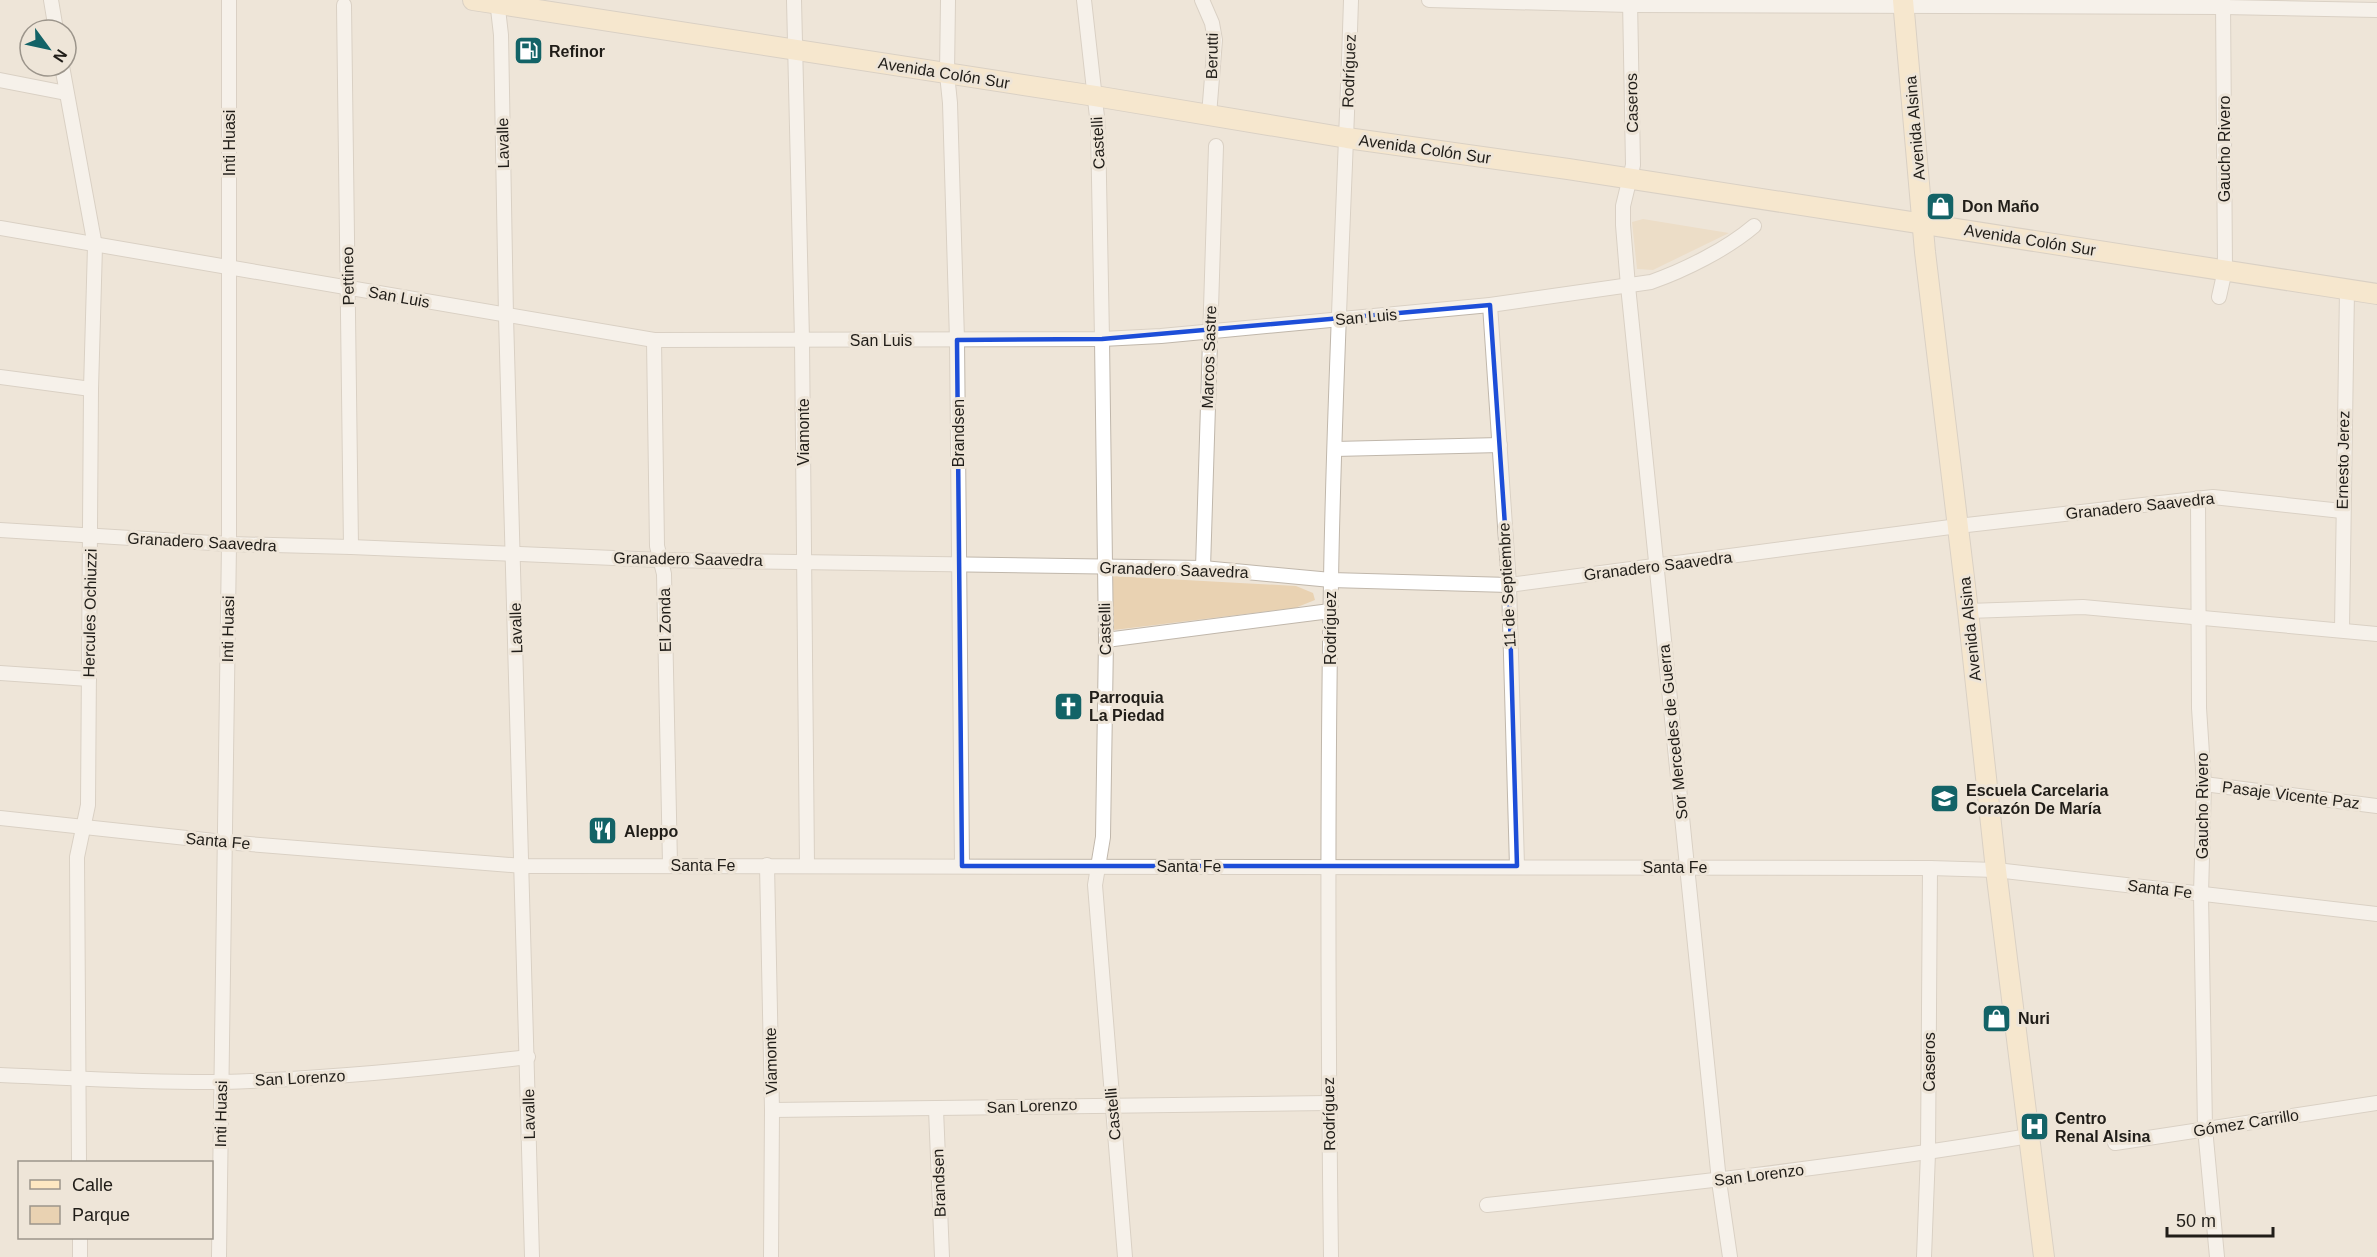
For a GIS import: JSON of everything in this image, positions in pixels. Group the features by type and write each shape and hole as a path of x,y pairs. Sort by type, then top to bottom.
{"main road":[{"name":"Avenida Colón Sur","path":"473,0 1095,96 1347,138 1630,179 2377,294"},
{"name":"Avenida Alsina","path":"1904,3 1923,225 1996,870 2044,1257"}],"street":[{"path":"51,0 54,18"},
{"name":"Inti Huasi","path":"219,1257 229,544 229,0"},
{"name":"Viamonte","path":"794,0 802,340 807,865"},
{"name":"Brandsen","path":"948,0 947,74 950,103 957,340 962,866"},
{"name":"Castelli","path":"1084,0 1100,158 1106,640 1103,837 1095,885 1125,1257"},
{"name":"Berutti","path":"1202,0 1212,23 1215,40 1209,115"},
{"name":"Rodríguez","path":"1331,1257 1328,867 1330,579 1337,320 1347,138 1351,0"},
{"path":"1429,0 1630,3 2223,3 2377,10"},
{"name":"Lavalle","path":"497,2 501,35 506,316 523,866 532,1257"},
{"name":"Caseros","path":"1623,206 1633,165 1630,3"},
{"name":"Gaucho Rivero","path":"2219,297 2225,270 2223,3"},
{"name":"Pettineo","path":"344,5 351,547"},
{"name":"Hercules Ochiuzzi","path":"64,78 95,246 91,389 88,805 77,856 79,1161"},
{"path":"0,80 66,93"},
{"name":"Marcos Sastre","path":"1203,568 1216,146"},
{"name":"Sor Mercedes de Guerra","path":"1623,206 1628,286 1686,867 1719,1181 1730,1257"},
{"name":"San Luis","path":"0,228 654,340 957,340 1102,339 1210,331 1490,305 1628,286 1665,277 1736,241 1754,226"},
{"name":"Ernesto Jerez","path":"2342,630 2347,289"},
{"name":"11 de Septiembre","path":"1490,305 1509,585 1517,866"},
{"name":"El Zonda","path":"654,340 657,546 664,574 670,864"},
{"path":"0,377 91,389"},
{"path":"1335,449 1500,445"},
{"name":"Gaucho Rivero","path":"2198,498 2199,708 2204,784 2201,894 2205,1128 2217,1257"},
{"name":"Granadero Saavedra","path":"0,530 229,544 661,560 1203,568 1330,579 1509,585 1958,526 2198,498 2229,498 2342,511"},
{"path":"1968,610 2084,607 2377,634"},
{"path":"1106,640 1330,611"},
{"path":"0,673 89,679"},
{"name":"Pasaje Vicente Paz","path":"2204,784 2377,806"},
{"name":"Santa Fe","path":"0,818 224,842 523,866 670,864 1517,866 1996,870 2377,914"},
{"name":"Viamonte","path":"767,865 772,1110 771,1257"},
{"name":"Caseros","path":"1924,1257 1928,1153 1930,868"},
{"name":"San Lorenzo","path":"0,1075 221,1082 415,1070 528,1056"},
{"name":"San Lorenzo","path":"772,1110 1329,1102"},
{"name":"Gómez Carrillo","path":"2115,1143 2377,1103"},
{"name":"Brandsen","path":"936,1109 942,1257"},
{"name":"San Lorenzo","path":"1487,1205 1719,1181 1928,1153 2029,1136"},
{"path":"80,1239 80,1257"}],"highlighted area":[{"path":"1490,305 1509,585 1517,866 962,866 957,340 1102,339"}],"green space":[{"path":"1643,219 1729,233 1653,270 1637,269 1632,222"},
{"path":"1112,576 1296,586 1313,593 1315,600 1295,608 1114,630"}],"place":[{"name":"Refinor","path":"528,51"},
{"name":"Don Maño","path":"1941,206"},
{"name":"Parroquia La Piedad","path":"1068,706"},
{"name":"Escuela Carcelaria Corazón De María","path":"1945,799"},
{"name":"Aleppo","path":"603,831"},
{"name":"Nuri","path":"1997,1018"},
{"name":"Centro Renal Alsina","path":"2034,1127"}]}
